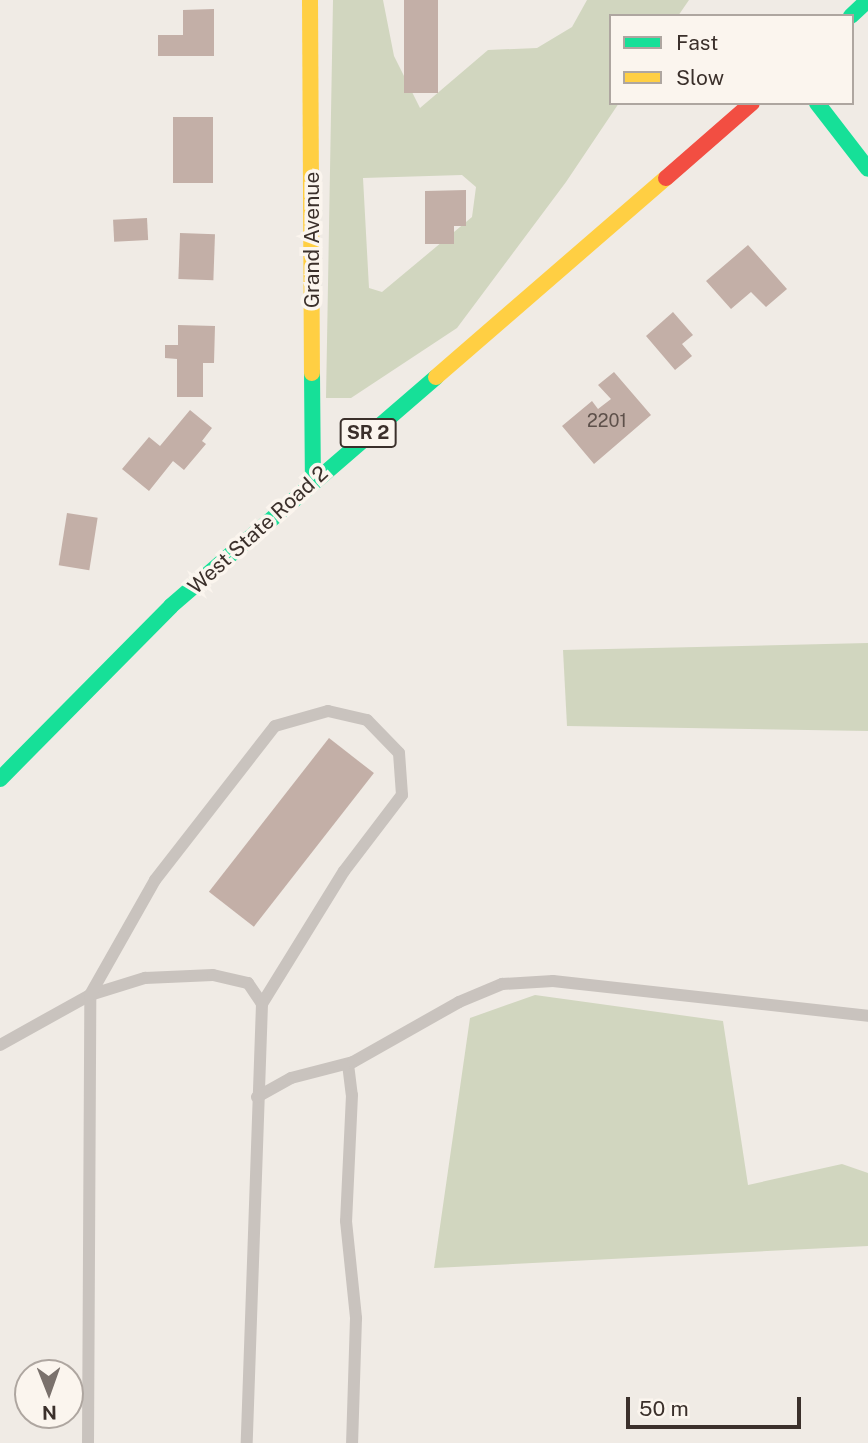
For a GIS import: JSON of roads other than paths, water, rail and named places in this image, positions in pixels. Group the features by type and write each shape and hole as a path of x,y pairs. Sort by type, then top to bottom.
{"main road":[{"name":"Grand Avenue","path":"310,0 313,480"},
{"path":"853,14 868,0"},
{"name":"West State Road 2","path":"2,772 79,694 313,480 750,105"},
{"path":"819,105 868,169"}],"lane":[{"path":"88,1443 90,995 155,880 275,726 328,711 367,720 399,753 402,795 344,871 262,1004 247,1443"},
{"path":"0,1045 90,995 145,978 213,975 248,984 262,1004"},
{"path":"257,1097 291,1078 348,1064 502,984 554,981 868,1016"},
{"path":"348,1064 352,1095 346,1221 356,1318 352,1443"}]}
